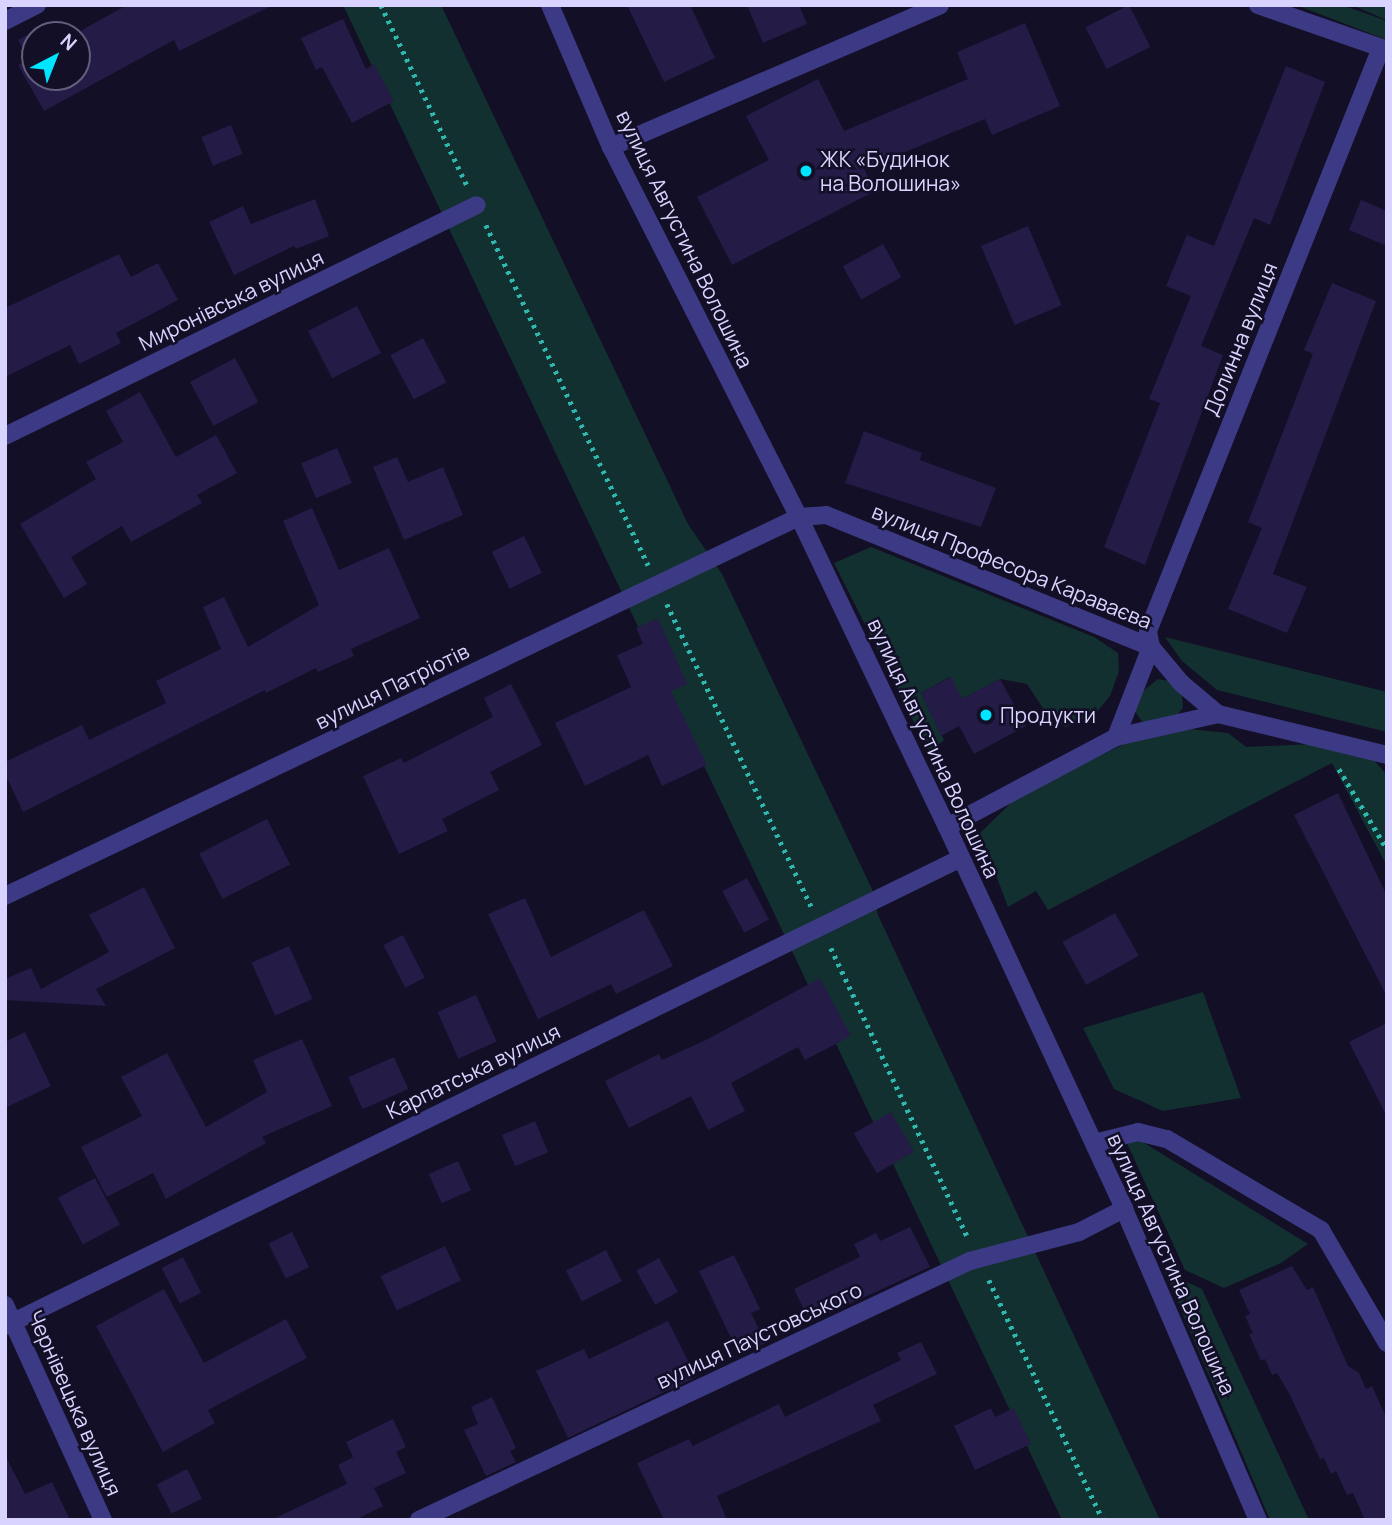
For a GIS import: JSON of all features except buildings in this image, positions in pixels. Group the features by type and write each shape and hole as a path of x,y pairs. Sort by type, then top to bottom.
{"street":[{"path":"5,21 37,5"},
{"name":"вулиця Августина Волошина","path":"551,5 611,147 799,517 947,827 1124,1209 1258,1520"},
{"path":"611,147 940,5"},
{"path":"1258,5 1384,49"},
{"path":"1282,5 1297,19"},
{"name":"Долинна вулиця","path":"1116,737 1151,647 1148,631 1384,49"},
{"name":"Миронівська вулиця","path":"5,436 477,205"},
{"name":"вулиця Професора Караваєва","path":"799,517 826,515 1151,647 1181,683 1218,714 1387,755"},
{"name":"вулиця Патріотів","path":"5,896 799,517"},
{"path":"947,827 1116,737 1218,714"},
{"name":"Карпатська вулиця","path":"9,1324 961,858"},
{"path":"1094,1143 1138,1132 1167,1139 1321,1230 1387,1343"},
{"name":"вулиця Паустовського","path":"419,1520 978,1259 1079,1232 1124,1209"},
{"name":"Чернівецька вулиця","path":"5,1305 9,1324 103,1520"}],"path":[{"path":"381,5 1103,1520"}],"green space":[{"path":"343,5 441,5 688,524 722,574 872,889 878,915 1160,1520 1062,1520"},
{"path":"1296,5 1342,5 1387,21 1387,40"},
{"path":"1352,5 1387,5 1387,19 1384,19"},
{"path":"871,547 1094,637 1118,653 1119,671 1110,696 1096,713 1066,727 1050,719 1027,684 1000,679 962,699 950,677 921,693 944,740 929,752 834,563"},
{"path":"1165,637 1387,692 1387,732 1217,690 1182,661"},
{"path":"1158,679 1181,683 1183,708 1172,721 1143,723 1135,711 1137,696"},
{"path":"1189,729 1228,733 1246,747 1358,742 1387,775 1387,866 1332,763 1048,910 1036,891 1008,907 980,833 1011,803 1058,776 1135,739"},
{"path":"1203,992 1241,1098 1163,1111 1114,1089 1083,1028"},
{"path":"1120,1128 1308,1244 1281,1263 1224,1288 1185,1270"},
{"path":"1165,1272 1202,1289 1309,1520 1270,1520"}],"place":[{"name":"ЖК «Будинок на Волошина»","path":"806,171"},
{"name":"Продукти","path":"986,715"}]}
